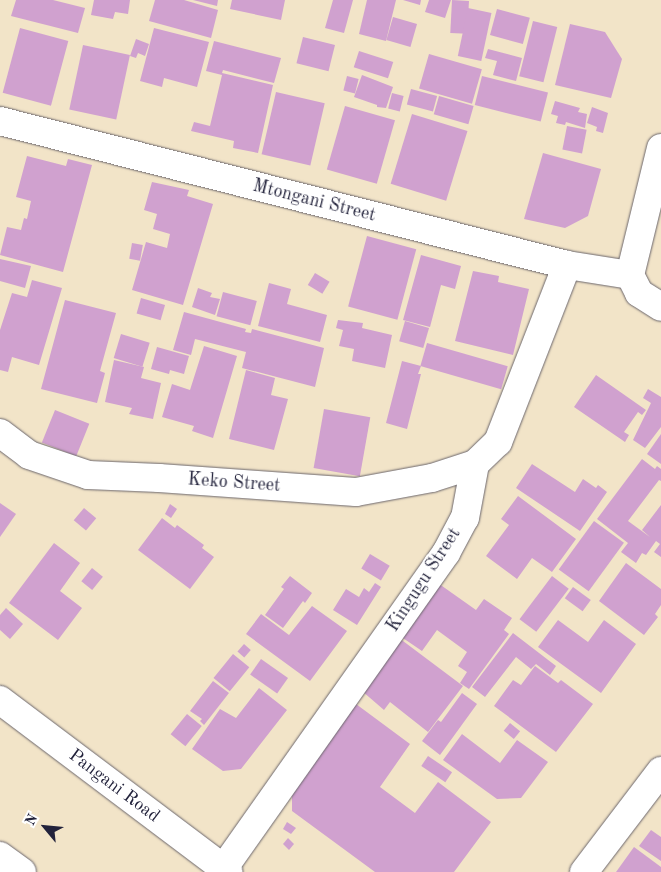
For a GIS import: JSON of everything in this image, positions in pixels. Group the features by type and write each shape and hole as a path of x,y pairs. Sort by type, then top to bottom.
{"street":[{"name":"Mtongani Street","path":"0,121 567,265 630,275"},
{"path":"661,148 630,275 639,293 661,308"},
{"path":"475,464 498,442 567,265"},
{"name":"Keko Street","path":"0,434 29,455 88,475 159,478 356,492 432,478 475,464"},
{"name":"Kingugu Street","path":"226,870 446,553 465,518 475,464"},
{"name":"Pangani Road","path":"0,700 226,870"},
{"path":"584,872 661,771"},
{"path":"0,856 22,872"}],"building":[{"path":"16,0 53,0 85,8 78,33 11,16"},
{"path":"94,0 130,0 128,14 115,12 113,19 91,15"},
{"path":"155,0 184,0 218,10 211,38 149,21"},
{"path":"193,0 218,0 217,6"},
{"path":"232,0 285,0 281,20 230,9"},
{"path":"333,0 353,0 344,33 325,28"},
{"path":"367,0 396,0 386,41 359,34"},
{"path":"403,0 421,0 420,5"},
{"path":"429,0 451,0 445,18 425,12"},
{"path":"452,0 469,1 467,34 450,33"},
{"path":"468,8 491,13 481,61 458,56"},
{"path":"497,9 530,18 523,44 490,35"},
{"path":"393,17 417,24 410,47 386,40"},
{"path":"533,21 557,27 543,82 519,76"},
{"path":"570,24 605,32 622,59 611,98 555,85"},
{"path":"20,28 68,41 51,106 3,93"},
{"path":"154,28 209,42 197,87 164,78 162,87 140,81"},
{"path":"303,37 335,45 328,71 296,63"},
{"path":"136,39 149,44 145,56 138,53 136,58 130,56"},
{"path":"214,41 281,58 274,83 223,70 222,73 273,85 258,153 233,148 234,141 191,131 194,122 210,126 222,75 206,71"},
{"path":"83,45 130,55 116,120 69,110"},
{"path":"488,49 522,58 516,81 493,75 497,61 485,58"},
{"path":"359,51 393,62 388,78 354,67"},
{"path":"429,54 482,69 472,104 419,89"},
{"path":"362,75 393,87 386,108 377,107 377,105 354,97"},
{"path":"347,76 359,79 355,93 343,91"},
{"path":"482,76 548,92 541,122 475,105"},
{"path":"411,89 437,96 433,111 407,104"},
{"path":"276,92 325,103 310,166 262,154"},
{"path":"392,93 404,96 400,111 388,109"},
{"path":"439,96 474,106 468,124 434,114"},
{"path":"555,101 580,108 578,112 587,114 585,128 566,122 565,125 556,123 558,116 551,114"},
{"path":"345,106 395,120 377,184 327,169"},
{"path":"592,107 608,113 603,133 596,131 597,127 587,123"},
{"path":"412,114 467,131 446,201 391,184"},
{"path":"567,126 587,130 582,153 562,150"},
{"path":"543,153 601,169 588,216 565,228 524,219"},
{"path":"27,156 66,166 68,159 92,165 63,272 0,255 7,227 21,230 24,218 27,219 31,201 16,197"},
{"path":"152,182 189,190 187,196 213,204 183,305 132,290 146,242 167,248 170,234 153,229 157,214 144,210"},
{"path":"367,236 416,249 397,320 348,307"},
{"path":"132,243 143,245 140,261 129,259"},
{"path":"421,255 461,266 455,289 441,285 430,327 403,320"},
{"path":"0,259 31,266 25,288 0,281"},
{"path":"473,271 499,276 498,282 529,289 513,355 455,341"},
{"path":"315,273 330,282 322,294 308,285"},
{"path":"32,280 62,288 39,365 12,357 8,372 0,370 0,330 12,293 27,297"},
{"path":"269,283 291,289 287,304 327,315 320,342 258,326"},
{"path":"198,288 212,293 210,297 220,299 215,315 192,307"},
{"path":"223,292 257,301 250,325 217,316"},
{"path":"141,298 165,305 161,320 137,313"},
{"path":"65,300 116,313 100,371 105,373 97,403 41,389"},
{"path":"184,312 246,329 245,332 251,333 252,329 324,348 315,387 242,368 246,352 195,339 191,355 173,350"},
{"path":"338,320 363,323 362,328 392,335 385,368 352,361 354,349 339,346 343,330 336,328"},
{"path":"405,321 429,328 423,348 399,341"},
{"path":"121,334 150,343 142,367 114,358"},
{"path":"427,343 508,366 501,389 420,366"},
{"path":"204,346 237,356 213,438 192,431 194,426 162,417 172,384 190,390"},
{"path":"157,347 189,356 184,374 170,370 169,374 151,369"},
{"path":"114,360 144,367 141,378 161,383 153,419 129,414 132,408 105,402"},
{"path":"402,361 421,366 418,374 421,374 407,429 386,423"},
{"path":"246,370 275,378 271,395 288,399 274,450 229,439"},
{"path":"596,375 646,410 642,415 638,412 624,432 629,435 625,442 574,407"},
{"path":"648,389 661,397 661,427 645,448 633,440 651,403 643,398"},
{"path":"324,409 370,417 360,476 314,468"},
{"path":"55,410 89,424 76,456 42,442"},
{"path":"661,434 661,464 647,454"},
{"path":"642,459 655,469 657,466 661,469 661,481 659,480 628,521 650,537 642,530 661,505 661,557 654,552 660,544 656,541 646,555 642,553 636,563 621,552 628,543 597,519"},
{"path":"532,464 575,492 583,479 596,488 598,485 607,492 580,531 516,488"},
{"path":"518,496 576,539 552,572 532,558 517,579 486,556 509,525 501,519"},
{"path":"0,503 16,514 0,537"},
{"path":"170,504 177,509 171,518 165,514"},
{"path":"84,508 96,518 86,531 74,520"},
{"path":"162,518 175,528 177,525 204,545 202,548 214,557 190,589 138,550"},
{"path":"594,521 624,543 589,591 559,570"},
{"path":"54,543 80,563 60,591 82,608 58,640 9,603"},
{"path":"370,554 390,566 381,580 361,569"},
{"path":"626,563 661,589 661,605 655,614 658,617 644,635 599,601"},
{"path":"92,568 103,577 92,590 81,581"},
{"path":"290,576 312,593 305,603 303,601 283,628 265,615 284,589 281,587"},
{"path":"552,576 569,589 536,632 520,619"},
{"path":"435,581 476,610 484,599 512,618 504,630 509,634 469,689 460,683 467,672 458,666 467,652 437,630 422,651 397,634"},
{"path":"375,583 381,587 357,625 333,610 346,589 359,597 364,588 369,592"},
{"path":"573,587 591,600 583,611 565,598"},
{"path":"312,606 347,631 310,681 246,634 261,614 289,635"},
{"path":"6,608 23,624 10,639 0,630 0,615"},
{"path":"558,620 588,642 604,620 636,644 601,693 538,647"},
{"path":"513,633 556,666 550,675 536,664 531,669 516,657 485,697 472,687"},
{"path":"395,635 463,686 428,732 390,702 384,710 362,691"},
{"path":"244,644 251,650 244,657 237,652"},
{"path":"233,654 249,667 230,691 213,678"},
{"path":"261,659 288,678 277,693 250,675"},
{"path":"535,666 558,683 561,680 593,704 556,752 494,706 513,680 521,685"},
{"path":"213,681 229,693 204,725 200,721 202,719 190,711"},
{"path":"259,688 287,710 241,769 223,771 192,749 220,709 236,718"},
{"path":"462,693 477,704 440,755 422,741 438,720 441,722"},
{"path":"356,704 410,744 380,787 415,813 438,782 491,822 454,872 375,872 292,811 292,792"},
{"path":"187,714 202,726 185,746 171,734"},
{"path":"510,723 520,731 514,739 504,731"},
{"path":"462,734 500,763 517,740 548,762 521,798 497,799 443,760"},
{"path":"428,756 452,772 445,782 421,766"},
{"path":"287,822 296,828 291,834 283,829"},
{"path":"651,830 661,837 661,861 639,846"},
{"path":"288,838 294,844 289,850 283,844"},
{"path":"634,847 661,867 661,872 616,872"}]}
